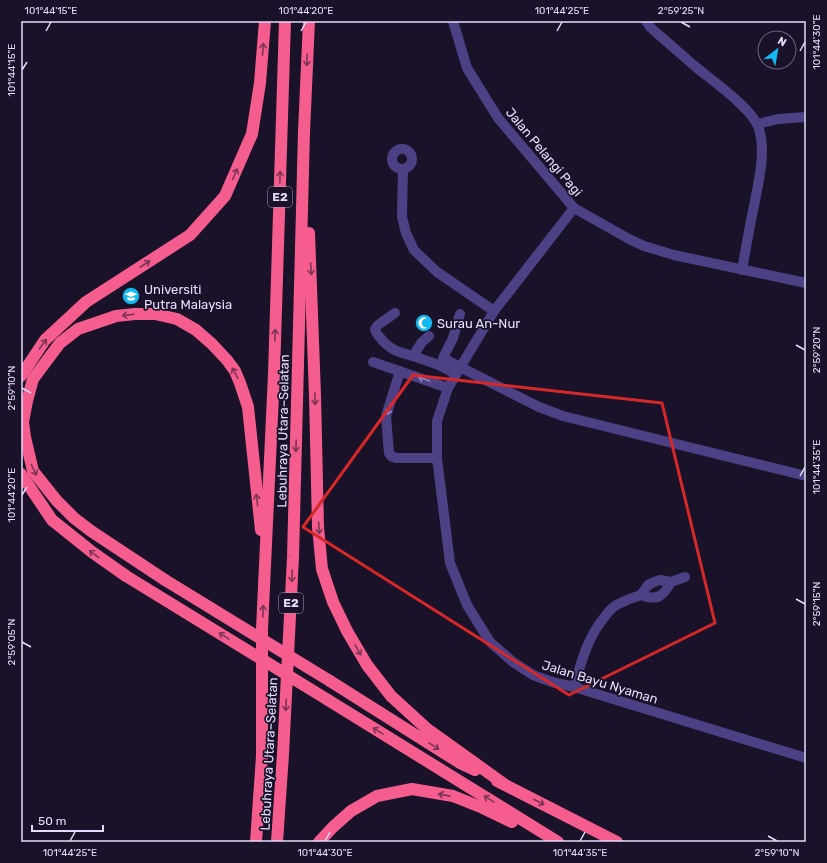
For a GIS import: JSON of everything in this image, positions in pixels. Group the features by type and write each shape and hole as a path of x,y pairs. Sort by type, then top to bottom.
{"highway":[{"path":"21,376 45,340 86,302 190,235 225,196 252,134 260,83 265,21"},
{"name":"Lebuhraya Utara–Selatan","path":"256,842 262,756 262,629 274,374 285,21"},
{"name":"Lebuhraya Utara–Selatan","path":"277,842 284,746 294,557 304,132 309,21"},
{"path":"304,132 312,290 318,527 322,569 333,602 347,631 367,665 391,696 426,728 504,784"},
{"path":"265,553 260,525 248,407 235,371 212,344 196,330 177,320 155,314 116,316 78,329 60,343 33,379 23,422 33,471 56,501 74,518 165,580 460,763 618,842"},
{"path":"21,474 52,520 92,552 126,576 557,842"},
{"path":"319,842 350,811 377,796 412,789 453,796 557,842"}],"street":[{"name":"Jalan Pelangi Pagi","path":"452,21 467,68 498,118 574,208 644,246 674,255 806,283"},
{"path":"646,21 651,28 732,96 751,115 759,127 762,143 761,166 742,270"},
{"path":"759,127 778,119 806,117"},
{"path":"759,127 806,122"},
{"path":"403,169 402,216 406,233 414,250 437,272 494,311"},
{"name":"Jalan Bayu Nyaman","path":"574,208 494,311 448,388 437,421 437,458 450,563 467,605 490,642 513,662 532,675 806,758"},
{"path":"395,313 378,325 375,329 388,346 398,352 441,361 458,371 563,416 806,476"},
{"path":"441,361 453,338 460,314"},
{"path":"413,356 422,342 429,336"},
{"path":"373,362 448,388"},
{"path":"400,371 386,416 389,452 391,456 396,458 437,458"},
{"path":"574,687 582,659 596,628 611,609 616,605 641,595 648,585 654,582 660,580 671,582 685,577"},
{"path":"641,595 656,598 662,596 666,592 671,582"}],"highlighted area":[{"path":"413,375 662,403 715,623 569,695 303,527"}],"place":[{"name":"Universiti Putra Malaysia","path":"131,296"},
{"name":"Surau An-Nur","path":"424,323"}]}
